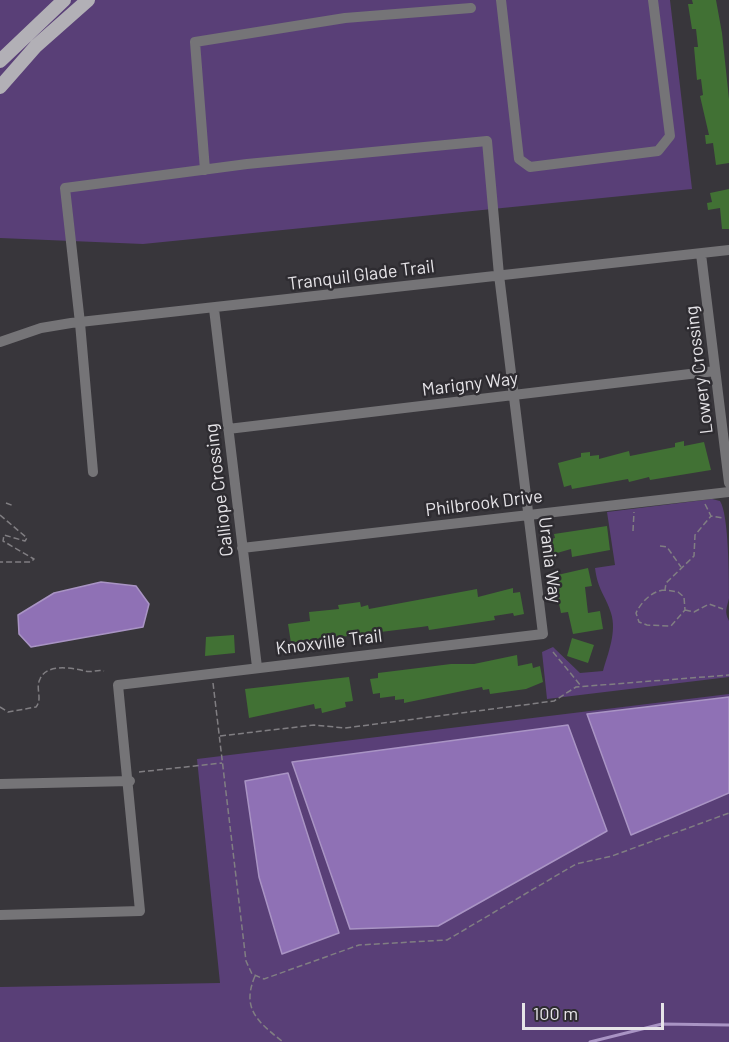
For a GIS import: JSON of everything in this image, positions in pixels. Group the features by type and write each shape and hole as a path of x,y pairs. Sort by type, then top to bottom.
{"main road":[{"path":"0,61 64,0"},
{"path":"0,87 36,46 88,0"}],"street":[{"path":"501,0 519,159 530,167 658,150 670,136 653,0"},
{"path":"93,472 80,322 64,188 205,170 195,42 345,18 471,8"},
{"name":"Urania Way","path":"205,170 487,141 499,276 543,634"},
{"name":"Tranquil Glade Trail","path":"0,342 41,328 80,322 214,309 729,250"},
{"name":"Lowery Crossing","path":"701,254 729,483"},
{"name":"Calliope Crossing","path":"214,309 256,667"},
{"name":"Marigny Way","path":"228,429 715,371"},
{"name":"Philbrook Drive","path":"242,548 729,492"},
{"name":"Knoxville Trail","path":"130,781 118,685 543,634"},
{"path":"0,784 130,781 140,911 0,915"}],"path":[{"path":"6,503 14,506"},
{"path":"705,503 711,516"},
{"path":"633,531 634,511"},
{"path":"0,515 27,537 25,541 4,535 3,541 33,559 31,562 0,562"},
{"path":"711,516 723,518"},
{"path":"665,590 669,579 694,556 697,530 711,516"},
{"path":"660,546 667,547 681,567"},
{"path":"665,590 681,594 686,601 685,610 671,626 647,625 639,622 636,613 640,606 654,592 665,590"},
{"path":"685,610 694,612 709,604 723,609"},
{"path":"553,652 581,687"},
{"path":"0,707 8,712 36,707 40,701 40,679 42,675 53,670 77,668 87,672 104,671"},
{"path":"219,736 314,725 345,728 554,701 581,687 729,675"},
{"path":"213,682 246,962 255,976 264,979 359,945 447,940 576,864 607,858 729,813"},
{"path":"139,772 223,763"},
{"path":"255,976 249,996 253,1013 283,1042"}],"shaded area":[{"path":"0,0 670,0 692,189 143,244 0,238"},
{"path":"712,499 720,501 727,533 729,598 726,612 729,621 729,677 547,699 542,652 553,647 580,673 603,671 611,642 613,620 595,568 615,565 607,512"},
{"path":"101,582 136,586 149,604 143,627 31,647 19,634 18,615 54,593"},
{"path":"729,694 729,1042 0,1042 0,987 220,983 197,759"},
{"path":"729,697 729,793 631,835 587,714"},
{"path":"568,725 607,831 438,926 350,929 292,762"},
{"path":"288,773 339,933 282,954 259,877 245,781"}],"building":[{"path":"692,0 716,0 729,99 729,163 716,165 713,143 706,144 705,135 709,135 700,96 703,95 701,79 697,80 694,47 698,47 696,29 692,29 688,4 693,4"},
{"path":"729,189 729,229 722,229 720,208 708,210 707,203 712,202 710,193"},
{"path":"684,441 684,446 704,442 711,470 650,480 649,477 629,482 628,479 572,489 571,485 564,487 558,463 581,457 581,453 590,452 590,456 599,455 599,459 629,451 630,456 675,447 675,443"},
{"path":"607,526 610,550 572,557 571,549 550,555 546,540 555,538 554,534"},
{"path":"588,568 592,586 585,587 588,613 600,611 603,629 573,634 568,612 561,613 553,576"},
{"path":"513,588 513,593 520,592 524,614 494,616 495,620 429,630 428,626 291,643 288,624 310,621 309,612 339,609 338,605 360,602 361,607 368,605 369,609 477,589 478,597"},
{"path":"234,635 235,653 205,656 206,637"},
{"path":"572,638 594,645 588,663 567,656"},
{"path":"517,655 518,666 532,663 533,668 540,666 543,682 526,689 490,694 489,689 483,690 482,687 404,703 404,699 395,700 395,696 380,698 380,693 373,694 370,679 378,678 378,673 451,664 474,664"},
{"path":"349,677 353,701 345,702 346,707 322,713 321,708 315,709 314,704 249,718 245,689"}],"waterway":[{"path":"590,1042 662,1024 729,1025"}]}
